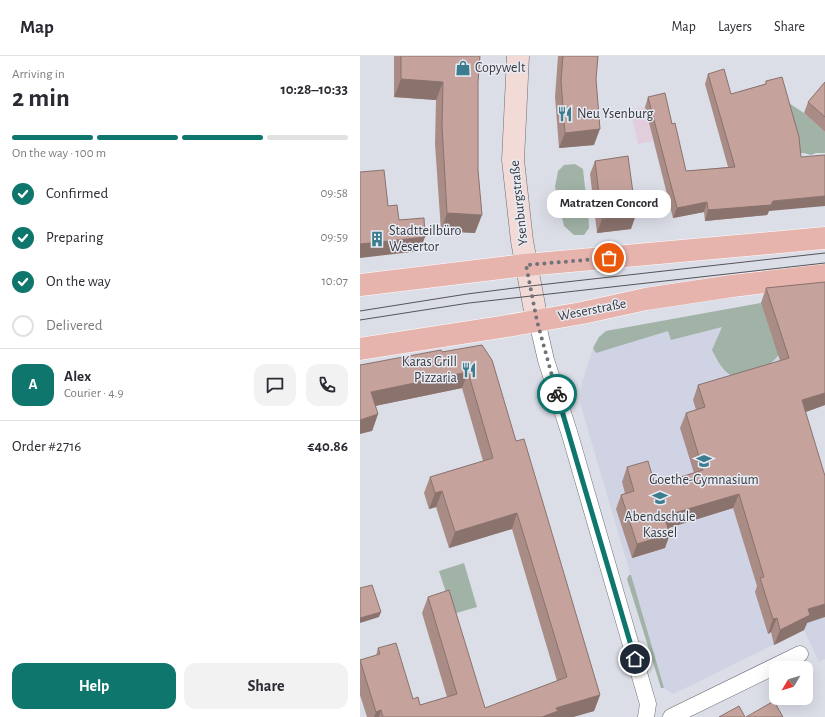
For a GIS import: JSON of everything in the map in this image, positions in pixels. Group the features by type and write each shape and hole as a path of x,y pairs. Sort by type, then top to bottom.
{"main road":[{"name":"Ysenburgstraße","path":"518,56 513,160 522,240 537,321"},
{"path":"360,285 526,265 825,238"},
{"name":"Weserstraße","path":"360,349 537,321 646,300 732,286 825,275"}],"street":[{"name":"Ysenburgstraße","path":"537,321 546,360 575,453 648,704 646,717"},
{"path":"671,717 800,654"}],"shaded area":[{"path":"645,107 653,141 638,144 630,110"},
{"name":"Goethe-Gymnasium","path":"761,303 825,508 825,659 819,662 804,630 673,694 664,688 580,403 582,383 593,348 599,337 606,331"}],"green space":[{"path":"781,98 804,113 825,132 825,153 816,153 811,155 796,153"},
{"path":"575,164 583,169 585,188 590,200 588,209 589,228 584,235 574,235 564,226 555,187 558,171 564,165"},
{"path":"761,303 773,338 781,353 759,375 741,381 730,375 723,368 712,350 722,327 671,340 668,331 596,353 593,348 599,337 606,331"},
{"path":"464,563 477,607 453,614 439,571"},
{"path":"629,575 631,575 664,688 661,688 627,579"}],"building":[{"path":"401,56 480,56 478,82 478,170 482,215 447,213 442,126 443,82 401,79"},
{"path":"563,56 598,56 596,79 600,129 565,133 561,81"},
{"path":"724,69 731,94 766,84 766,81 782,77 799,137 801,157 825,155 825,196 773,201 771,205 708,210 707,202 677,208 648,97 665,93 672,124 675,123 686,171 735,167 708,74"},
{"path":"825,82 825,117 808,102"},
{"path":"628,156 636,215 602,219 595,161"},
{"path":"384,170 388,206 397,205 399,220 424,218 425,237 360,244 360,172"},
{"path":"825,282 825,393 802,400 825,476 825,604 808,609 810,615 780,630 777,618 773,619 760,578 764,577 739,494 664,516 670,534 637,544 621,495 634,491 627,467 648,461 655,485 703,470 686,413 705,407 698,385 789,358 766,288"},
{"path":"482,345 492,360 516,441 524,439 600,695 556,708 558,711 542,717 383,717 381,710 376,712 360,660 380,654 378,648 396,643 413,699 418,697 420,705 457,694 428,597 449,590 485,708 567,677 517,513 455,532 442,491 435,493 430,477 493,458 468,372 371,392 378,414 360,420 360,365 441,350 442,352"},
{"path":"372,585 381,612 360,618 360,588"},
{"path":"769,704 776,705 783,717 746,717"},
{"path":"739,706 745,717 719,717"}],"tram line":[{"path":"360,311 467,294 530,286 825,253"},
{"path":"360,320 469,303 825,263"}],"way so far":[{"path":"557,394 546,360 526,265 609,258"}],"place":[{"name":"Copywelt","path":"463,68"},
{"name":"Neu Ysenburg","path":"565,114"},
{"name":"Stadtteilbüro Wesertor","path":"377,239"},
{"name":"Matratzen Concord","path":"609,258"},
{"name":"Karas Grill Pizzaria","path":"469,370"},
{"name":"Goethe-Gymnasium","path":"704,461"},
{"name":"Abendschule Kassel","path":"660,498"}],"route":[{"path":"557,394 635,659"}]}
